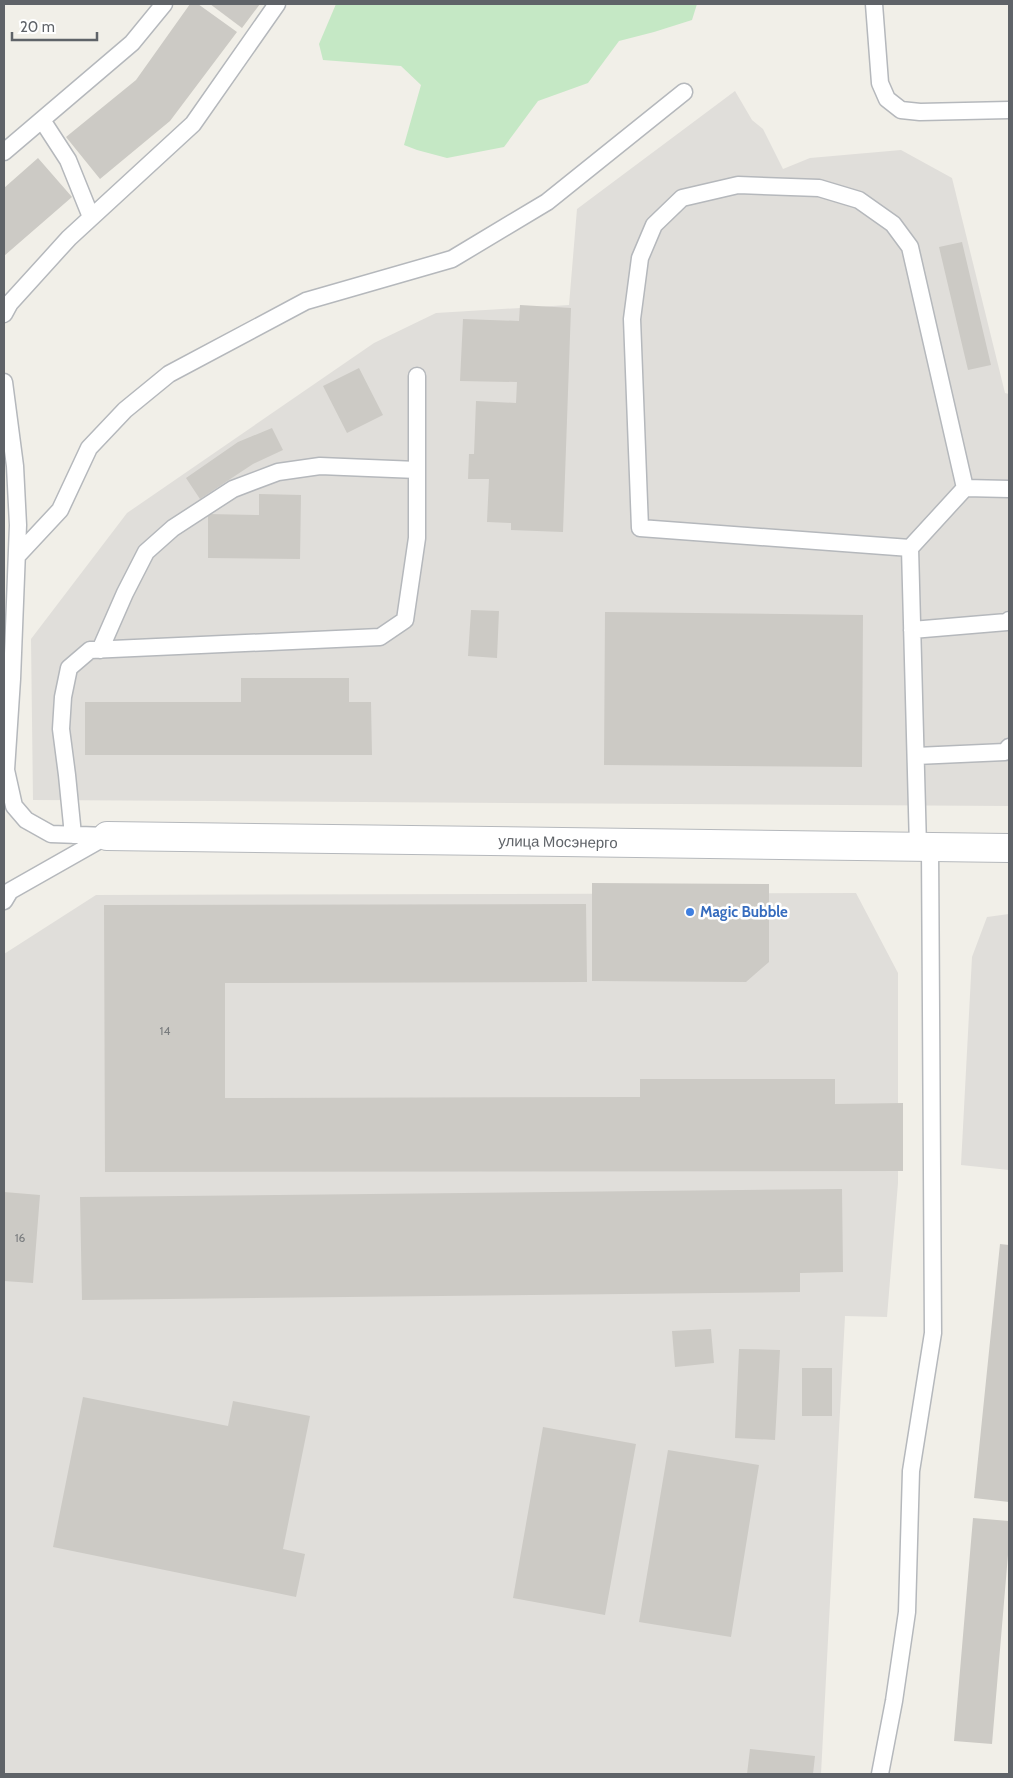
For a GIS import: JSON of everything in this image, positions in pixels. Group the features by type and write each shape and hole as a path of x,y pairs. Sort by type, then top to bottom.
{"street":[{"name":"улица Мосэнерго","path":"107,836 1009,848"}],"lane":[{"path":"4,152 132,43 164,4"},
{"path":"4,312 69,238 193,124 277,4"},
{"path":"874,4 880,83 886,99 901,110 920,112 1009,110"},
{"path":"18,555 60,510 89,448 125,410 169,374 306,301 452,259 547,202 684,92"},
{"path":"42,120 68,160 91,217"},
{"path":"910,548 640,528 632,319 640,258 654,225 682,198 738,185 819,188 858,200 893,224 910,247 965,488"},
{"path":"73,835 60,729 63,697 69,668 90,650 380,637 405,620 417,538 417,376"},
{"path":"4,382 15,466 18,525 12,679 6,770 14,806 26,820 51,834 107,836"},
{"path":"100,650 125,593 146,552 173,528 233,489 278,472 320,466 417,470"},
{"path":"880,1774 894,1702 907,1612 911,1471 933,1333 924,847 916,756 910,548 965,488 1009,489"},
{"path":"912,630 1006,622 1009,620"},
{"path":"916,756 1005,752 1009,747"},
{"path":"4,901 10,892 107,836"}],"shaded area":[{"path":"735,91 752,120 763,129 783,169 810,158 901,150 952,178 1005,393 1009,394 1009,806 33,800 31,639 127,513 374,343 436,313 569,305 577,209"},
{"path":"856,893 898,973 898,1183 887,1317 845,1316 821,1774 4,1774 4,954 96,895"},
{"path":"1009,914 1009,1170 961,1165 972,957 987,917"}],"green space":[{"path":"336,4 697,4 692,20 619,41 588,83 538,101 504,147 447,158 404,145 421,85 401,66 323,60 319,44"}],"building":[{"path":"190,4 198,4 237,32 170,121 100,179 66,137 136,80"},
{"path":"210,4 260,4 242,28"},
{"path":"38,158 72,197 4,256 4,188"},
{"path":"962,242 991,365 968,370 939,247"},
{"path":"520,305 571,308 563,532 511,530 511,523 487,522 489,479 468,479 469,454 474,454 476,401 516,403 517,382 460,381 463,319 519,321"},
{"path":"359,368 383,415 347,433 323,386"},
{"path":"272,428 283,450 253,464 200,499 186,478 238,442"},
{"path":"259,494 301,495 300,559 208,558 208,514 259,515"},
{"path":"471,610 499,611 497,658 468,656"},
{"path":"605,612 863,615 862,767 604,765"},
{"path":"241,678 349,678 349,702 371,702 372,755 85,755 85,702 241,702"},
{"path":"592,883 769,884 769,962 746,982 592,981"},
{"path":"586,904 587,982 225,983 225,1098 640,1097 640,1079 835,1079 835,1104 903,1103 903,1171 105,1172 104,905"},
{"path":"842,1189 843,1272 800,1273 800,1292 82,1300 80,1197"},
{"path":"4,1192 40,1195 33,1283 4,1281"},
{"path":"1000,1244 1009,1245 1009,1502 974,1498"},
{"path":"711,1329 714,1363 675,1367 672,1331"},
{"path":"739,1349 780,1350 775,1440 735,1438"},
{"path":"802,1368 832,1368 832,1416 802,1416"},
{"path":"83,1397 228,1426 233,1401 310,1416 283,1549 305,1554 296,1597 53,1547"},
{"path":"543,1427 636,1444 605,1615 513,1598"},
{"path":"668,1450 759,1465 731,1637 639,1622"},
{"path":"973,1518 1009,1521 1009,1543 992,1744 954,1741"},
{"path":"750,1749 815,1756 813,1774 747,1774"}],"place":[{"name":"Magic Bubble","path":"690,912"}]}
